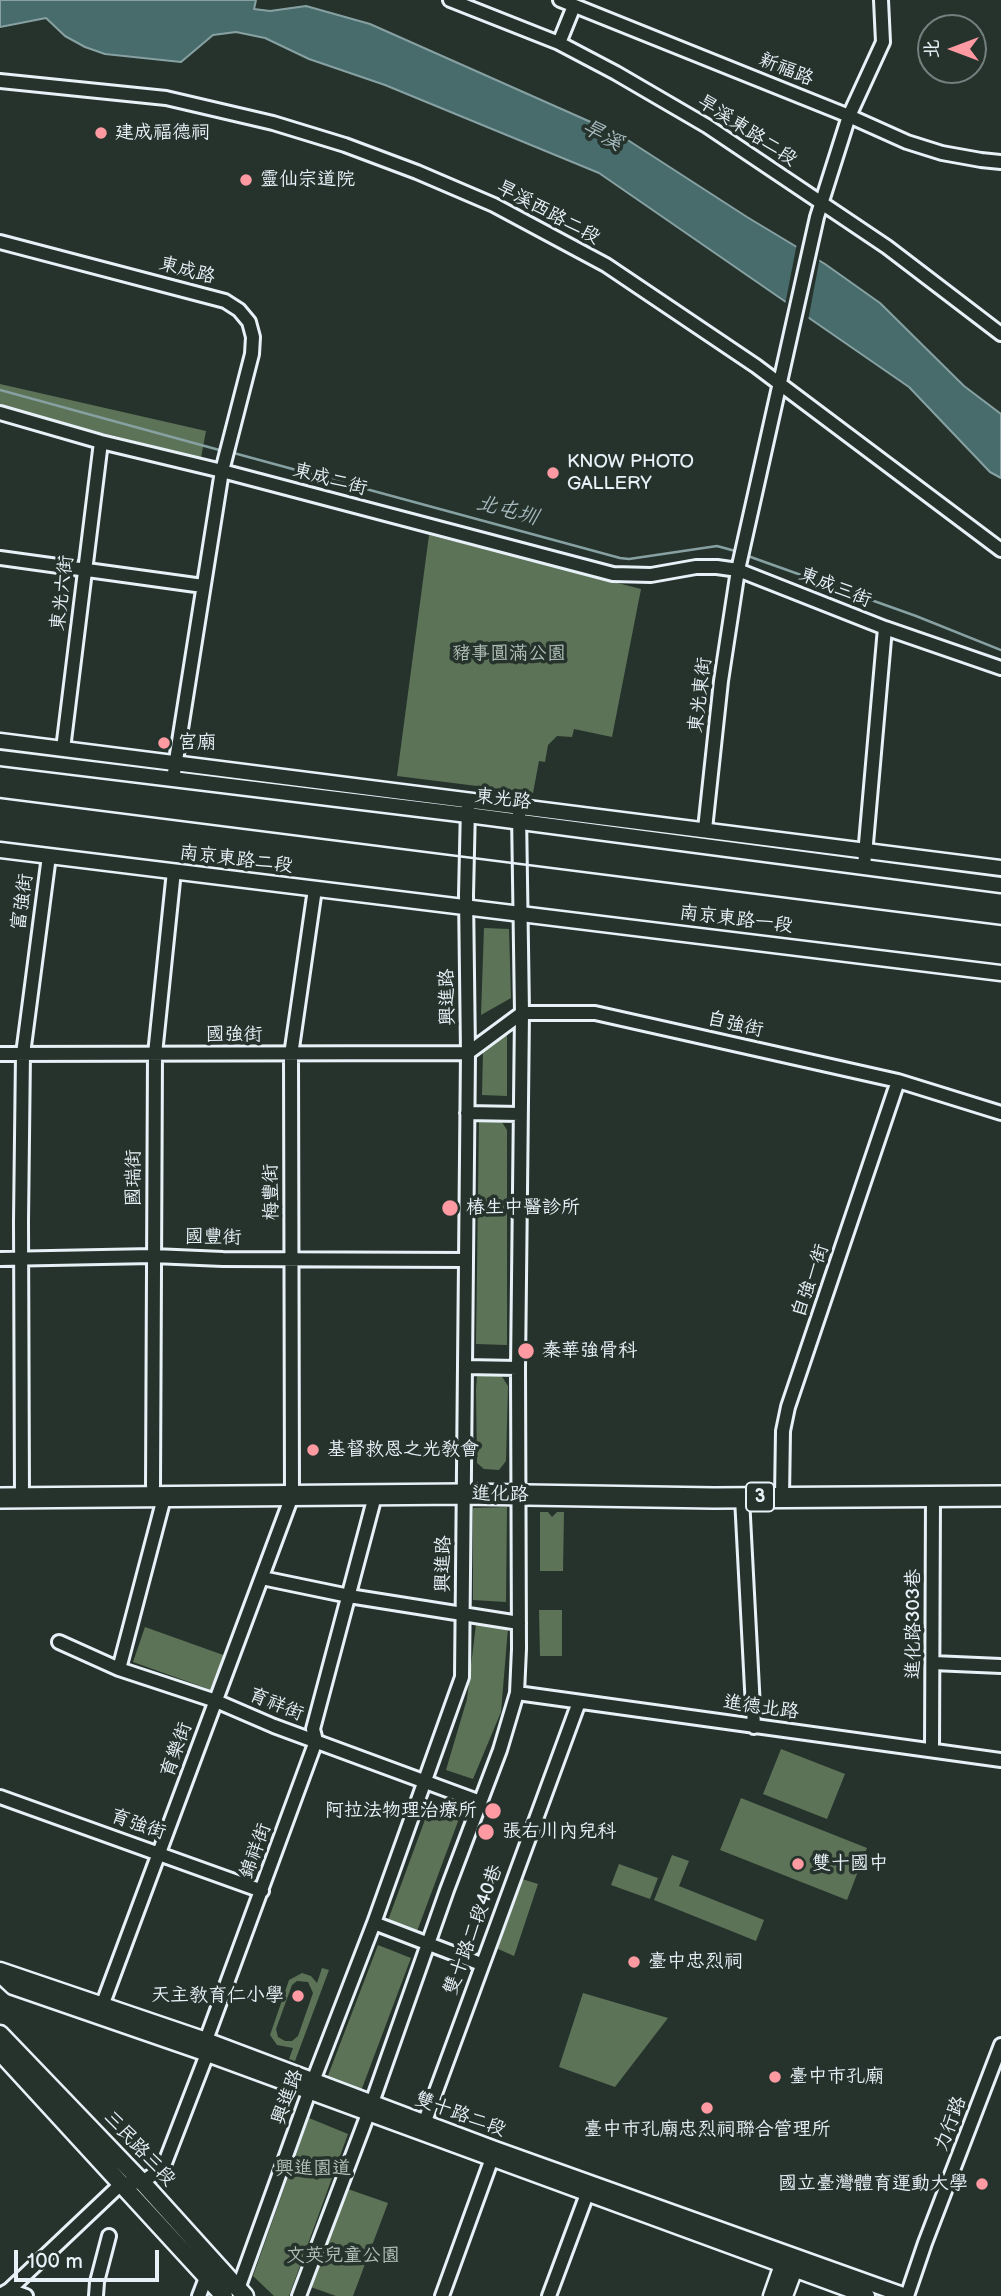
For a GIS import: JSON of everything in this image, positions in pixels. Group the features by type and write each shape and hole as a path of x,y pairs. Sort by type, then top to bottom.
{"main road":[{"name":"進化路","path":"0,1498 22,1493 464,1489 782,1491 1001,1485"},
{"name":"進化路","path":"0,1487 22,1493"},
{"name":"進化路","path":"291,1491 375,1496 464,1489"},
{"name":"進化路","path":"519,1490 742,1498 782,1491 933,1497 1001,1496"},
{"name":"三民路三段","path":"0,2034 142,2182 236,2294"},
{"name":"三民路三段","path":"0,2052 206,2278 236,2294"}],"street":[{"name":"旱溪東路二段","path":"450,0 559,43 707,126 887,247 1001,334"},
{"name":"新福路","path":"560,0 907,142 942,153 1001,162"},
{"name":"東光東街","path":"705,830 721,681 744,544 817,217 849,116 883,42 881,0"},
{"path":"559,43 574,6"},
{"name":"旱溪西路二段","path":"0,81 166,98 273,123 345,145 494,205 606,265 781,384 1001,550"},
{"name":"東成路","path":"0,242 225,301 239,310 249,321 253,337 252,354 222,471"},
{"name":"東成二街","path":"0,413 101,442 222,471 613,574 651,576"},
{"name":"東光六街","path":"63,749 101,442"},
{"path":"173,779 222,471"},
{"path":"0,558 203,586"},
{"name":"東成三街","path":"651,576 696,567 739,568 885,628 1001,668"},
{"path":"866,859 885,628"},
{"name":"東光路","path":"0,741 175,763 468,807 519,821 866,859 1001,867"},
{"name":"東光路","path":"0,758 173,779 468,807 519,806 705,830 1001,886"},
{"path":"299,2296 500,1750 517,1693 522,1013 519,806"},
{"name":"興進路","path":"236,2294 426,1782 462,1677 468,807"},
{"name":"南京東路二段","path":"0,850 467,907"},
{"name":"富強街","path":"22,1493 23,1054 49,856"},
{"name":"國瑞街","path":"119,1669 158,1492 153,1256 155,1054 174,872"},
{"name":"梅豐街","path":"291,1491 291,1055 315,889"},
{"name":"南京東路一段","path":"467,907 1001,973"},
{"path":"468,1053 522,1013"},
{"name":"自強街","path":"522,1013 595,1013 898,1081 1001,1113"},
{"name":"國強街","path":"0,1054 468,1053"},
{"name":"自強一街","path":"782,1491 783,1431 788,1407 898,1081"},
{"path":"467,1114 520,1114"},
{"name":"國豐街","path":"0,1259 153,1256 466,1260"},
{"path":"465,1367 518,1368"},
{"name":"育樂街","path":"101,2011 262,1578 291,1491"},
{"name":"錦祥街","path":"142,2182 163,2168 316,1741 313,1729 375,1496"},
{"name":"進化路303巷","path":"932,1751 933,1497"},
{"path":"742,1498 754,1727"},
{"path":"262,1578 349,1596 519,1623"},
{"name":"育祥街","path":"59,1642 119,1669 216,1701 480,1802"},
{"path":"933,1663 1001,1666"},
{"name":"進德北路","path":"517,1693 1001,1760"},
{"name":"雙十路二段40巷","path":"423,2127 579,1702"},
{"name":"育強街","path":"0,1797 262,1891"},
{"path":"374,1923 481,1964"},
{"name":"雙十路二段","path":"0,1973 13,1987 101,2011 206,2047 494,2154 692,2221 791,2261 867,2296"},
{"name":"力行路","path":"906,2296 1001,2045"},
{"path":"443,2296 494,2154"},
{"path":"5,2292 121,2184 142,2182"},
{"path":"549,2296 589,2187"},
{"path":"96,2296 109,2236"},
{"path":"771,2296 791,2261"},
{"path":"785,2296 791,2261"},
{"name":"雙十路二段","path":"791,2261 906,2296"},
{"path":"199,2296 206,2278"},
{"path":"5,2292 26,2296"}],"green space":[{"path":"0,384 206,431 201,458 0,407"},
{"name":"豬事圓滿公園","path":"429,535 641,589 612,737 574,729 572,737 557,736 548,745 545,762 539,761 533,793 397,776"},
{"path":"484,928 509,929 511,998 481,1015"},
{"path":"507,1035 507,1096 482,1095 483,1050"},
{"path":"500,1119 507,1130 507,1345 476,1344 479,1122"},
{"path":"501,1375 508,1386 506,1461 499,1470 484,1469 477,1463 477,1376"},
{"path":"507,1507 506,1602 473,1600 473,1508"},
{"path":"540,1512 548,1512 552,1517 557,1512 564,1512 563,1571 540,1571"},
{"path":"539,1610 562,1610 562,1656 540,1656"},
{"path":"476,1624 508,1628 501,1712 473,1779 446,1770 467,1699"},
{"path":"145,1627 226,1656 214,1691 133,1662"},
{"path":"781,1749 845,1774 827,1819 763,1794"},
{"path":"741,1798 867,1848 847,1900 720,1850"},
{"path":"430,1806 460,1816 416,1934 387,1923"},
{"path":"672,1855 689,1861 679,1886 764,1920 756,1941 654,1900"},
{"path":"619,1864 658,1878 650,1899 611,1885"},
{"path":"522,1879 538,1884 514,1956 496,1948"},
{"path":"378,1945 411,1958 361,2091 327,2078"},
{"path":"322,1968 329,1970 295,2061 289,2059 293,2048 277,2045 270,2035 289,1980 302,1973 311,1976 317,1983","holes":["297,1981 308,1982 313,1993 298,2036 292,2041 285,2041 278,2037 276,2029 292,1985"]},
{"path":"583,1993 668,2018 615,2087 559,2067"},
{"name":"興進園道","path":"309,2118 348,2134 289,2296 274,2296 253,2276"},
{"name":"文英兒童公園","path":"345,2188 388,2203 353,2296 336,2296 308,2286"}],"water":[{"name":"旱溪","path":"0,0 256,0 254,9 270,11 306,6 370,24 620,135 825,264 880,303 964,386 1001,414 1001,478 990,472 909,387 599,173 385,85 309,59 265,38 236,32 213,35 181,62 105,54 65,36 46,18 0,27"}],"pier":[{"path":"797,243 820,257 808,321 785,305"}],"waterway":[{"name":"北屯圳","path":"0,390 223,451"},
{"name":"北屯圳","path":"230,452 620,558 717,546 739,552"},
{"name":"北屯圳","path":"745,555 916,616 1001,650"}],"railway":[{"path":"0,798 1001,925"}],"place":[{"name":"建成福德祠","path":"101,133"},
{"name":"靈仙宗道院","path":"246,180"},
{"name":"KNOW PHOTO GALLERY","path":"553,473"},
{"name":"宮廟","path":"164,743"},
{"name":"椿生中醫診所","path":"450,1208"},
{"name":"秦華強骨科","path":"526,1351"},
{"name":"基督救恩之光教會","path":"313,1450"},
{"name":"阿拉法物理治療所","path":"493,1811"},
{"name":"張右川內兒科","path":"486,1832"},
{"name":"雙十國中","path":"798,1864"},
{"name":"臺中忠烈祠","path":"634,1962"},
{"name":"天主教育仁小學","path":"298,1996"},
{"name":"臺中市孔廟","path":"775,2077"},
{"name":"臺中市孔廟忠烈祠聯合管理所","path":"707,2108"},
{"name":"國立臺灣體育運動大學","path":"982,2184"}]}
